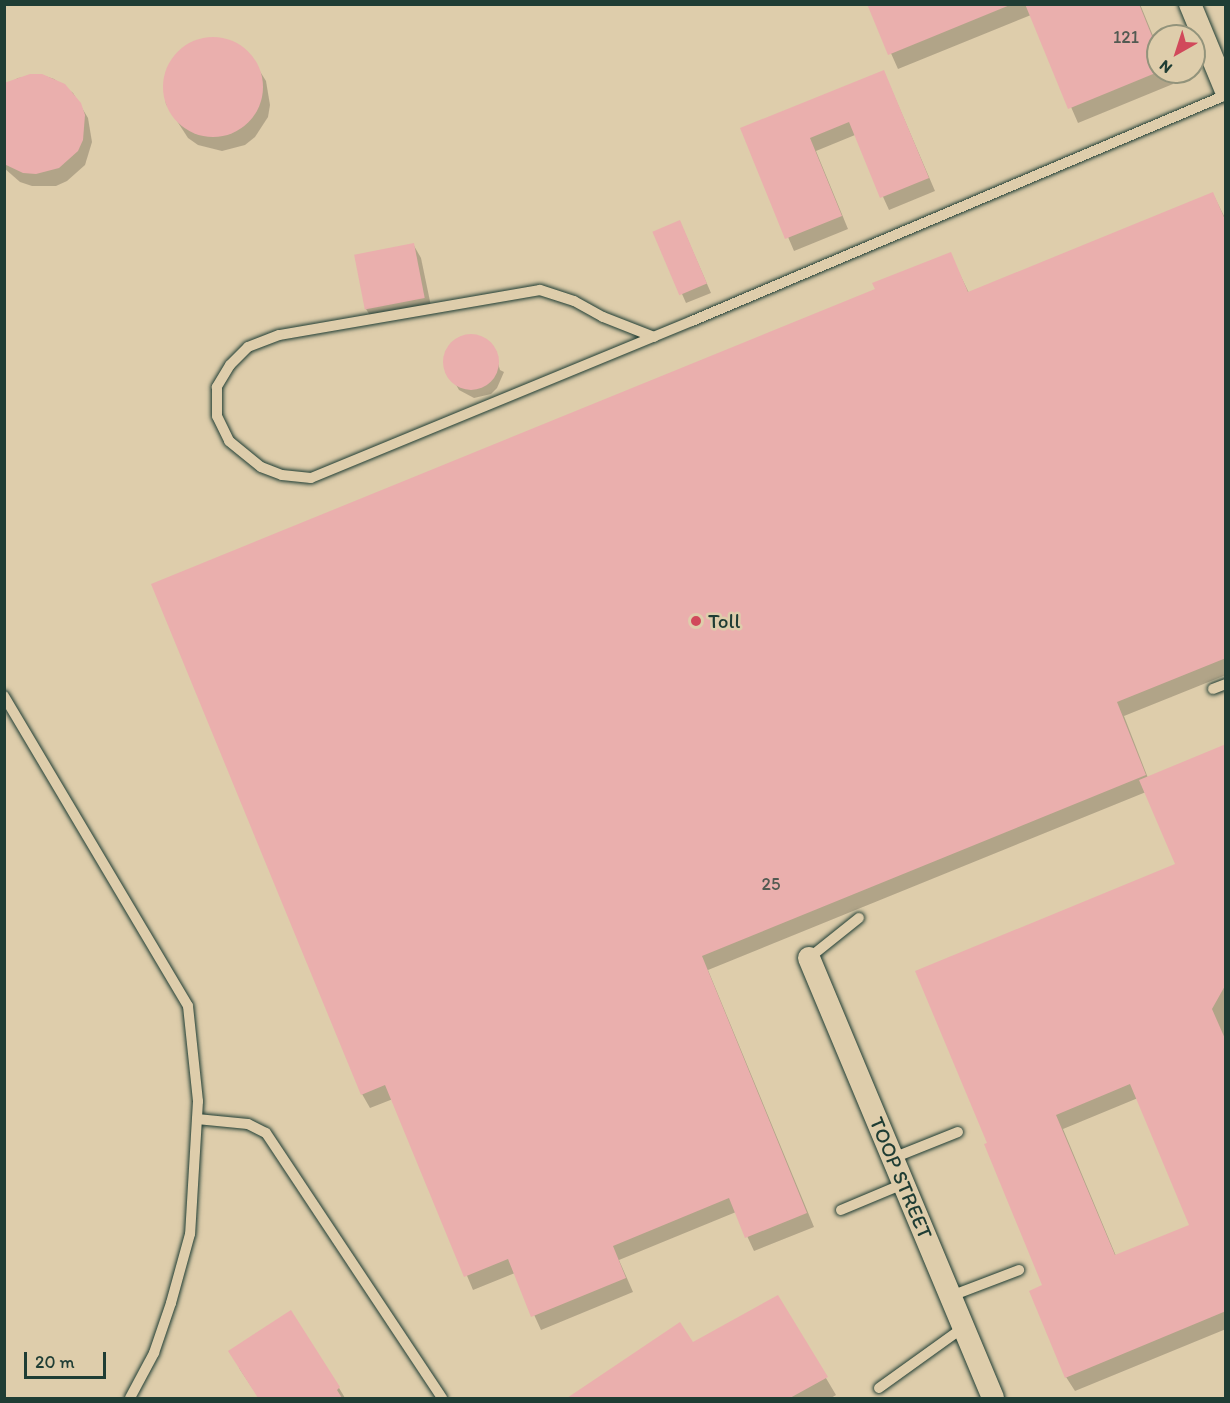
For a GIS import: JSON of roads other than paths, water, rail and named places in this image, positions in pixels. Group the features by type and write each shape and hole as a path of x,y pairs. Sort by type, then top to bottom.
{"street":[{"path":"1190,4 1226,93"},
{"name":"TOOP STREET","path":"809,958 993,1398"}],"lane":[{"path":"654,337 603,317 574,301 540,290 279,335 248,347 230,365 217,387 217,416 229,441 261,467 282,475 311,478 654,337 1226,93"},
{"path":"1213,689 1226,684"},
{"path":"4,696 188,1006 198,1101 190,1234 154,1353 130,1398"},
{"path":"809,958 859,918"},
{"path":"197,1119 248,1124 266,1133 442,1398"},
{"path":"892,1158 958,1132"},
{"path":"841,1210 903,1184"},
{"path":"951,1296 1019,1270"},
{"path":"879,1388 964,1327"}],"place":[{"name":"Toll","path":"696,621"}]}
